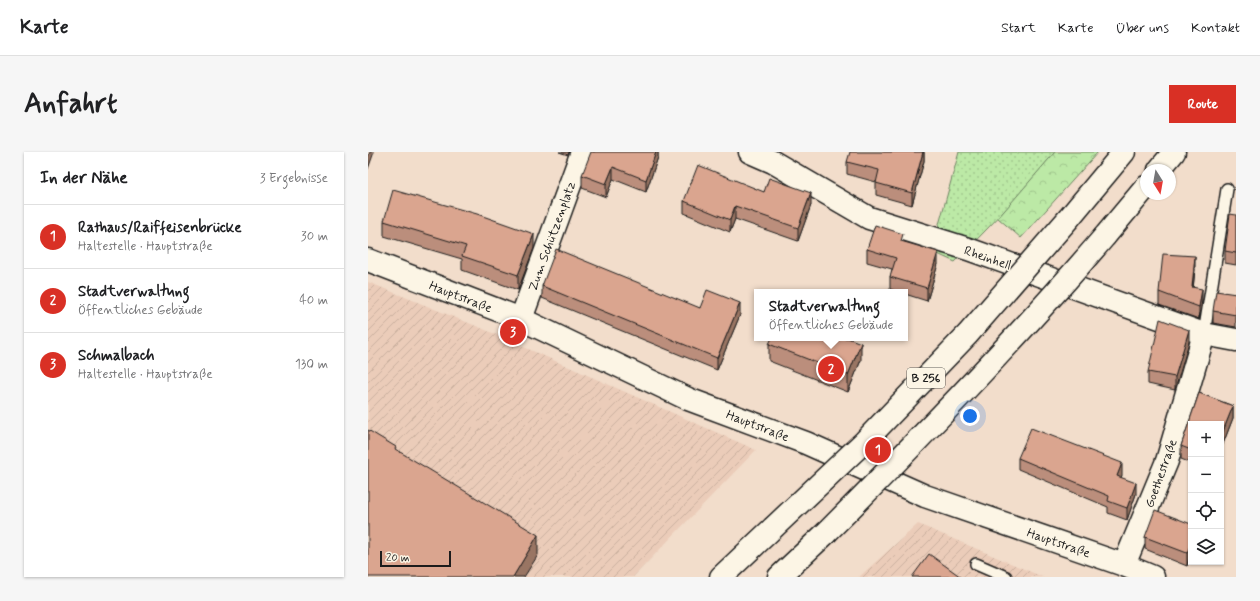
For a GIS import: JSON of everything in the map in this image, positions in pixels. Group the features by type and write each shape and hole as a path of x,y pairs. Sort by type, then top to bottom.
{"main road":[{"name":"Zum Schützenplatz","path":"521,319 582,152"},
{"name":"Rheinhell","path":"750,152 773,162 868,218 968,249 1204,334 1236,340"},
{"name":"B 256","path":"721,577 865,441 968,334 1124,152"},
{"path":"1164,164 1174,152"},
{"name":"B 256","path":"779,577 892,467 1010,343 1054,296 1140,193"},
{"name":"Hauptstraße","path":"368,260 521,319 688,399 806,443 925,496 1124,565 1153,577"},
{"name":"Goethestraße","path":"1124,565 1167,461 1204,334"}],"lane":[{"path":"1204,334 1227,189"},
{"path":"976,564 1006,577"}],"shaded area":[{"path":"368,282 481,328 756,450 633,577 368,577"},
{"path":"918,524 1043,577 859,577"}],"green space":[{"path":"959,152 1055,152 1015,200 955,262 929,250 940,221"},
{"path":"1055,152 1098,152 1021,238 998,218"}],"building":[{"path":"591,152 656,152 646,180 613,167 606,184 582,175"},
{"path":"850,152 923,152 912,193 876,183 879,170 847,162"},
{"path":"698,165 764,192 769,178 811,193 798,228 735,206 730,220 684,201"},
{"path":"393,190 477,214 534,234 518,275 462,256 466,246 384,221"},
{"path":"1230,214 1236,215 1236,253 1225,251"},
{"path":"875,225 903,234 901,241 938,252 927,288 890,277 896,258 867,249"},
{"path":"556,249 700,308 707,290 740,303 717,358 542,286"},
{"path":"1163,254 1195,256 1192,287 1202,289 1199,307 1159,292"},
{"path":"1216,291 1236,294 1236,315 1213,311"},
{"path":"1160,319 1189,330 1175,377 1148,372"},
{"path":"770,341 856,341 861,343 848,375 769,344"},
{"path":"1199,393 1233,406 1224,428 1224,421 1189,421"},
{"path":"1188,425 1188,449 1181,446"},
{"path":"1031,428 1122,463 1117,476 1136,483 1127,508 1108,501 1109,496 1018,458"},
{"path":"368,430 396,447 395,449 538,535 513,577 368,577"},
{"path":"1155,510 1188,523 1187,553 1145,537"},
{"path":"929,554 961,577 912,577"}],"place":[{"name":"Schmalbach","path":"513,332"},
{"name":"Stadtverwaltung","path":"831,369"},
{"name":"Rathaus/Raiffeisenbrücke","path":"878,450"}]}
